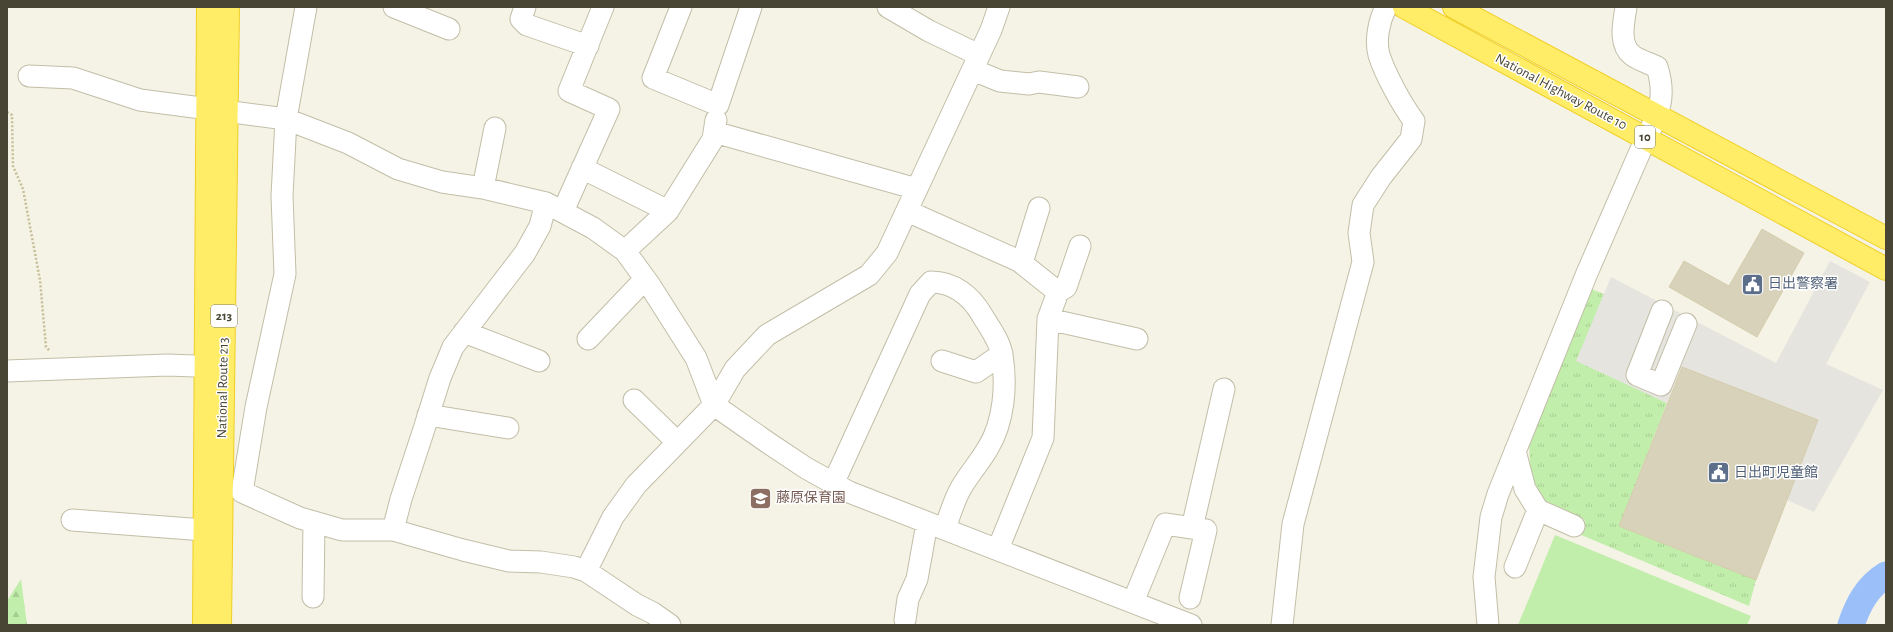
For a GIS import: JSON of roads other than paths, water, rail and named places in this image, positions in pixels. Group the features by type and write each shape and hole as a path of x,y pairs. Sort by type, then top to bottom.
{"highway":[{"name":"National Route 213","path":"208,7 216,110 214,367 220,625"},
{"name":"National Route 213","path":"216,110 228,7"},
{"name":"National Highway Route 10","path":"1404,7 1886,269"},
{"name":"National Highway Route 10","path":"1454,7 1886,238"},
{"name":"National Route 213","path":"204,625 204,530 214,367"}],"street":[{"path":"306,7 286,119 282,196 286,274 256,407 242,492 300,518 342,530 393,530 463,550 509,561 541,562 574,567 586,571 637,606 653,613 670,625"},
{"path":"394,7 449,29"},
{"path":"525,7 521,19 527,25 588,46"},
{"path":"393,530 401,499 440,378 453,347 501,287 525,253 540,226 582,168 608,109 569,91 603,7"},
{"path":"682,7 653,78 718,105"},
{"path":"625,251 668,211 713,138 718,105 751,7"},
{"path":"888,7 929,31 1000,81 1029,84 1039,82 1078,87"},
{"path":"1282,625 1293,524 1363,262 1359,233 1363,205 1381,177 1410,139 1414,121 1403,106 1379,55 1378,31 1386,7"},
{"path":"1488,625 1484,577 1491,517 1515,451 1587,273 1646,138 1658,117 1663,91 1660,77 1657,67 1631,55 1626,47 1622,32 1626,7"},
{"path":"586,571 613,517 636,485 714,405 735,369 767,335 869,275 887,253 976,63 993,9"},
{"path":"29,76 73,78 104,90 140,100 286,119 348,143 398,169 442,182 483,188 555,207 593,228 625,251 696,358 714,405 766,442 833,484 1191,625"},
{"path":"483,188 494,128"},
{"path":"714,132 917,189"},
{"path":"582,168 668,211"},
{"path":"1022,263 1038,208"},
{"path":"907,211 1022,263 1058,292"},
{"path":"998,549 1043,438 1048,319 1058,292 1066,287 1080,246"},
{"path":"588,339 645,279"},
{"path":"833,484 920,294 931,282 941,282 962,290 979,309 994,334 1002,354 1003,392 1000,420 989,447 936,525 917,580 908,599 905,620"},
{"path":"1662,311 1637,375 1661,385 1686,324"},
{"path":"1048,319 1137,339"},
{"path":"464,332 539,361"},
{"path":"942,361 976,372 1002,354"},
{"path":"7,371 66,370 167,365 214,367"},
{"path":"1192,528 1224,389"},
{"path":"634,400 677,442"},
{"path":"428,415 508,428"},
{"path":"1515,451 1525,488 1538,510 1574,526"},
{"path":"1515,567 1538,510"},
{"path":"72,520 204,530"},
{"path":"313,597 314,522"},
{"path":"1133,602 1165,524 1206,530 1190,598"}],"waterway":[{"path":"1851,625 1860,603 1868,591 1886,575"}],"place":[{"name":"日出警察署","path":"1752,284"},
{"name":"日出町児童館","path":"1719,473"},
{"name":"藤原保育園","path":"761,498"}]}
